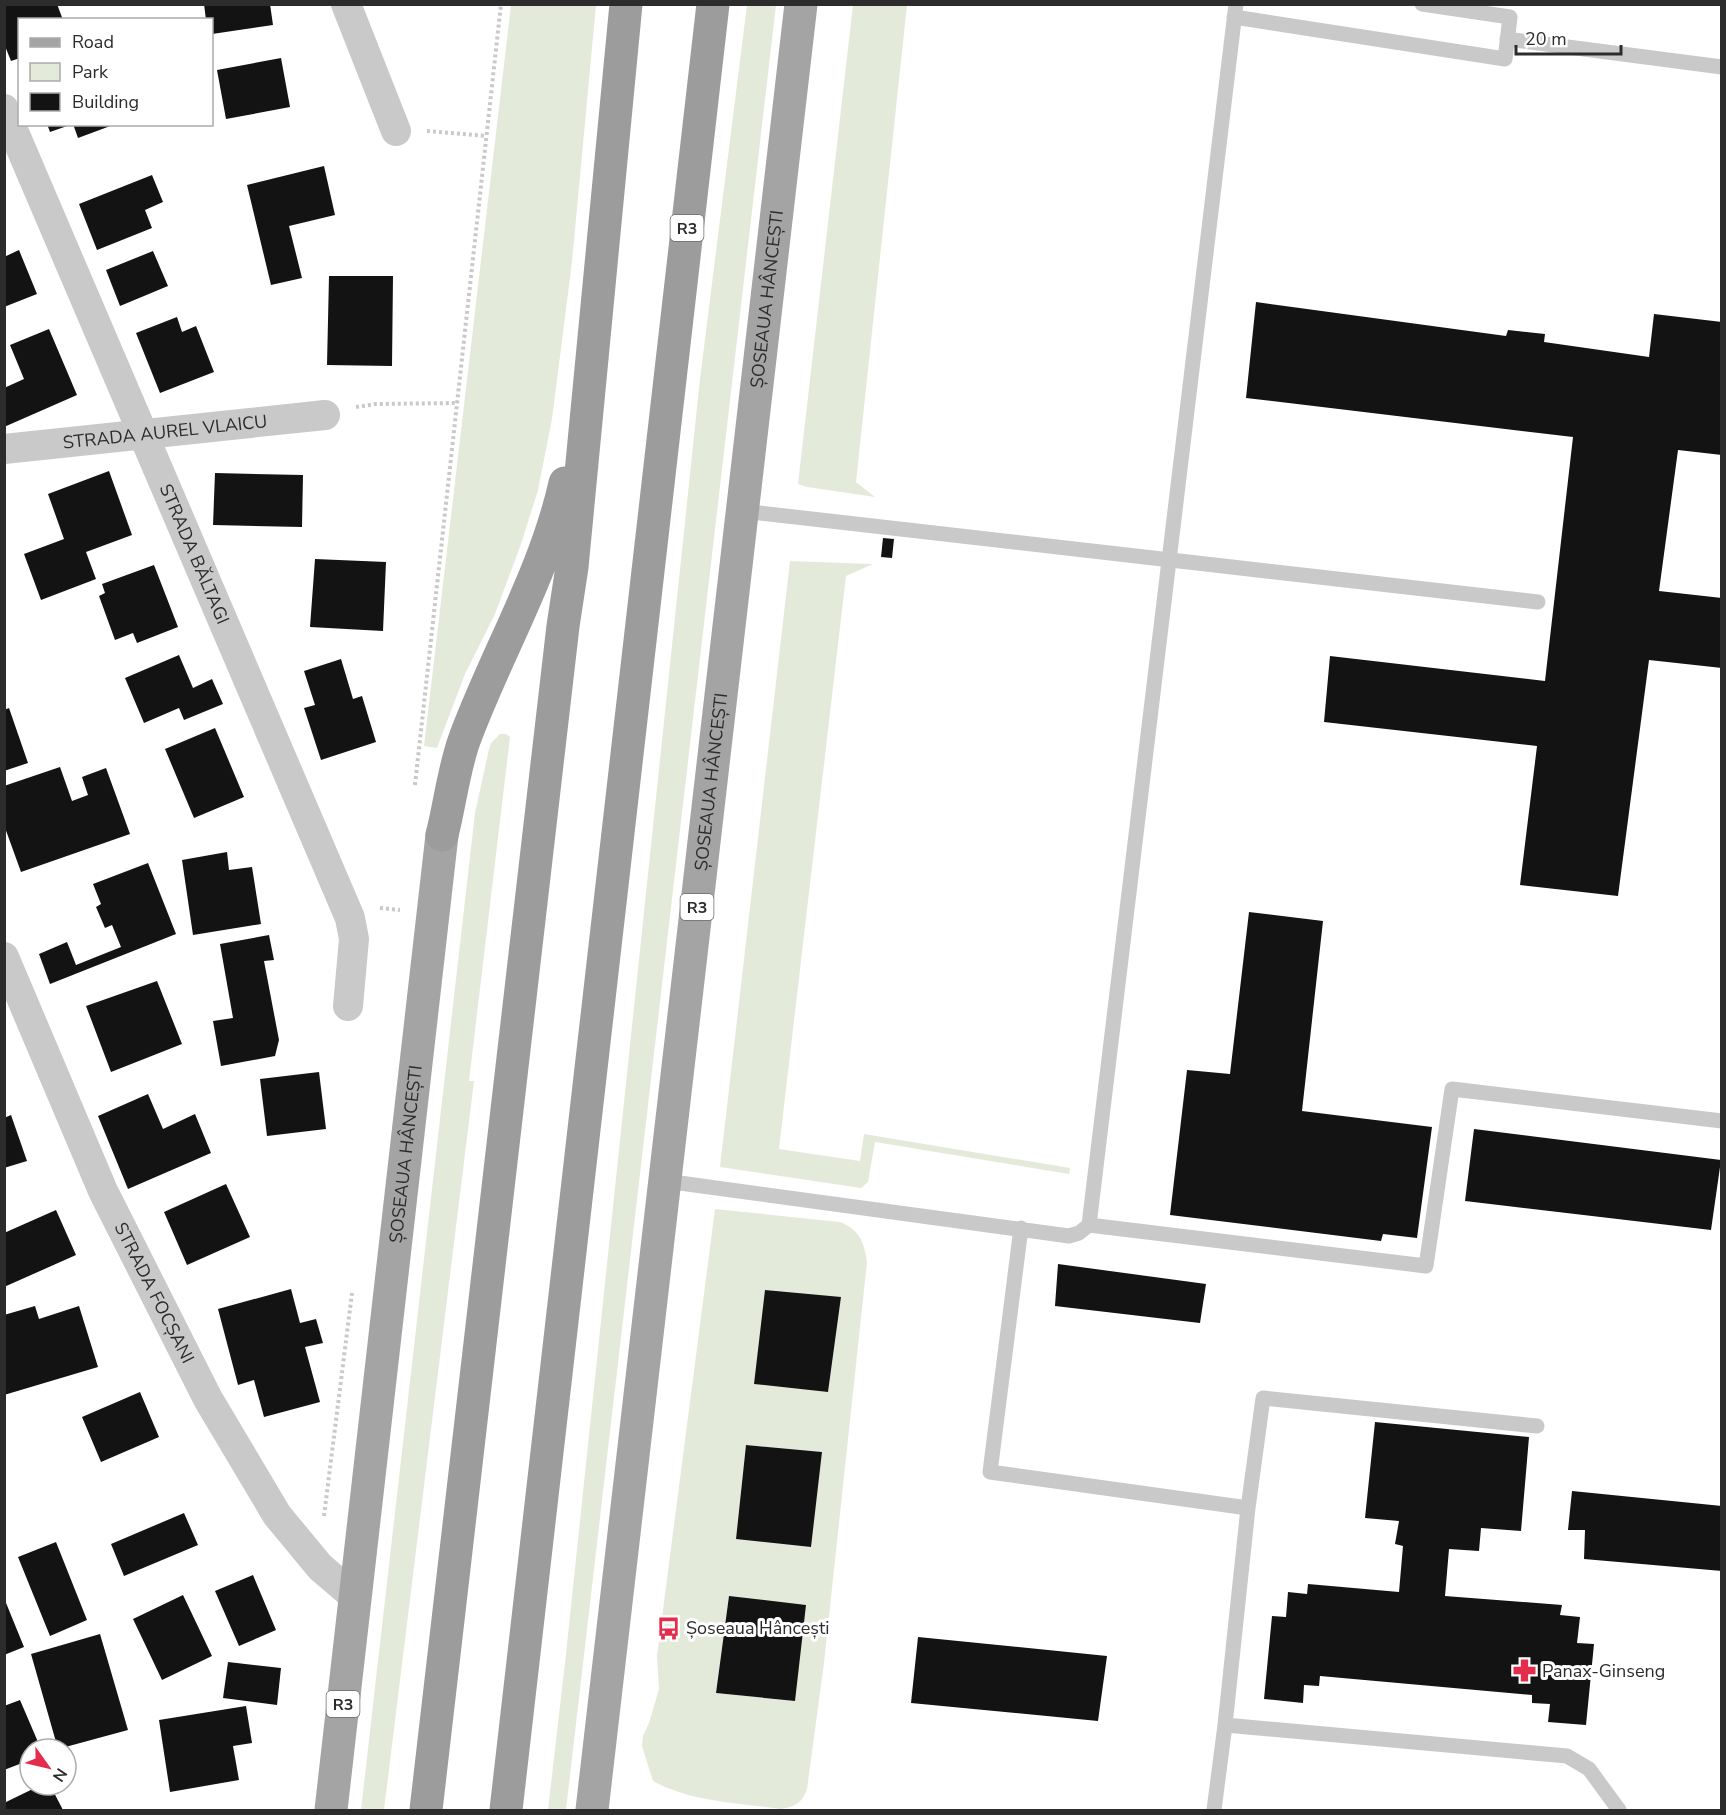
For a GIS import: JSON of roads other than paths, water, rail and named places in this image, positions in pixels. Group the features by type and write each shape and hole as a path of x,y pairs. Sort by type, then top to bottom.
{"highway":[{"name":"ȘOSEAUA HÂNCEȘTI","path":"426,1810 560,649 572,567 626,4"},
{"name":"R3","path":"506,1810 713,4"},
{"name":"ȘOSEAUA HÂNCEȘTI","path":"442,835 464,741 494,665 530,590 562,497 590,376"}],"main road":[{"name":"ȘOSEAUA HÂNCEȘTI","path":"592,1810 801,4"},
{"name":"ȘOSEAUA HÂNCEȘTI","path":"331,1810 442,835"}],"street":[{"path":"346,4 396,131"},
{"name":"STRADA BĂLTAGI","path":"4,108 350,918 354,939 348,1006"},
{"name":"STRADA AUREL VLAICU","path":"4,449 325,415"},
{"name":"STRADA FOCȘANI","path":"4,957 103,1191 208,1399 277,1515 320,1567 355,1597"},
{"path":"592,1810 599,1810"}],"lane":[{"path":"665,1181 1069,1236 1079,1233 1089,1225 1235,11 1505,59 1510,17 1422,4"},
{"path":"1507,39 1722,67"},
{"path":"742,511 1538,602"},
{"path":"1089,1225 1426,1266 1452,1089 1722,1121"},
{"path":"1021,1228 990,1472 1248,1508"},
{"path":"1214,1810 1248,1508 1263,1398 1538,1426"},
{"path":"1225,1725 1566,1756 1588,1768 1619,1810"}],"place":[{"name":"Șoseaua Hâncești","path":"668,1628"},
{"name":"Panax-Ginseng","path":"1524,1671"}]}
